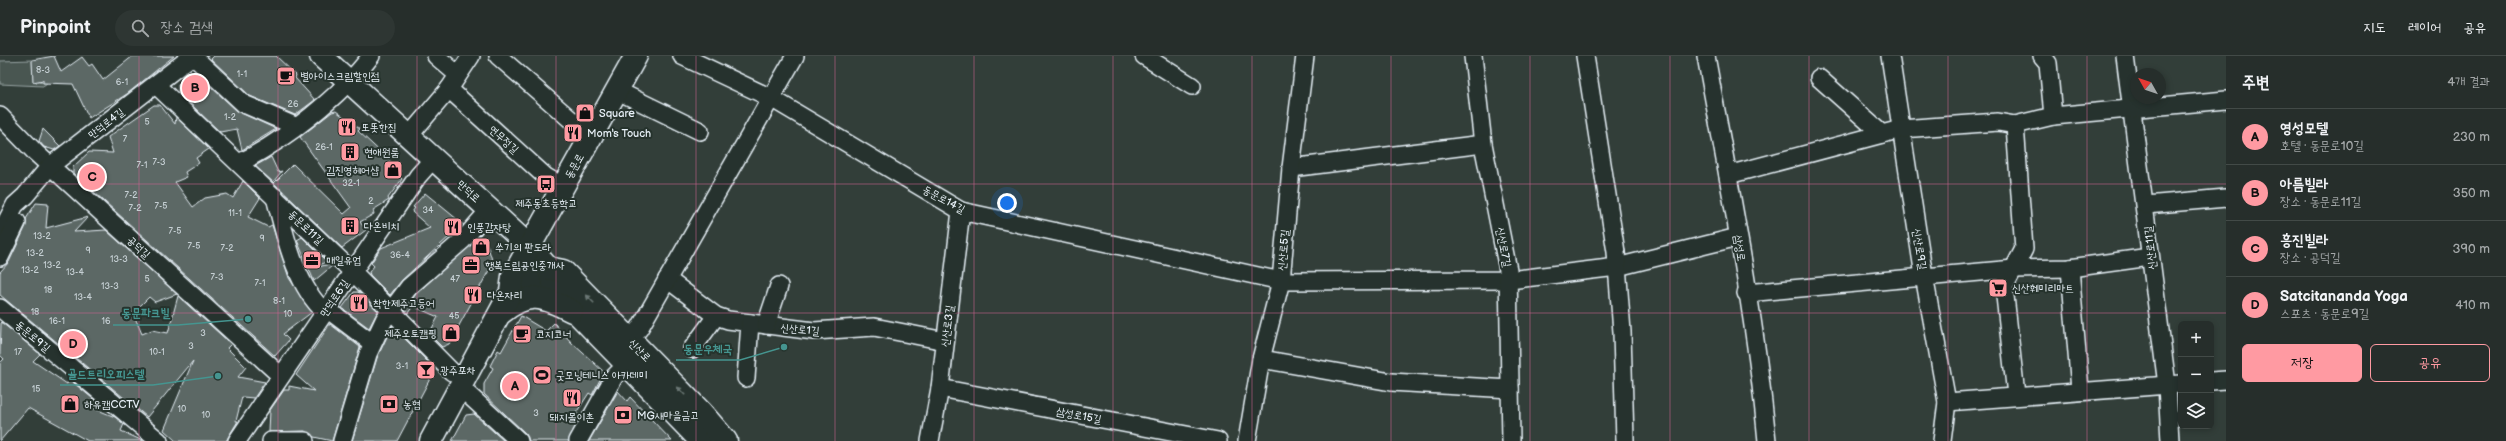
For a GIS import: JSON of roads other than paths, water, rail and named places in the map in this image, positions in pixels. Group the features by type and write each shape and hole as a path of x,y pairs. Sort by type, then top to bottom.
{"main road":[{"name":"만덕로","path":"321,56 529,246"},
{"name":"동문로","path":"415,441 501,312 517,282 529,246 636,56"},
{"name":"신산로","path":"529,246 548,268 554,284 576,312 701,441"},
{"name":"신산로","path":"548,268 563,271 701,412 726,441"},
{"name":"동문로","path":"431,441 456,379 500,286 517,282"},
{"path":"501,312 514,302 533,297 544,298 576,312"}],"street":[{"name":"만덕로4길","path":"0,234 14,204 25,196 50,166 192,56"},
{"path":"192,56 250,107 295,126"},
{"path":"239,163 270,146 295,126 349,81 371,56"},
{"name":"연무정길","path":"436,56 453,82 546,177 562,186"},
{"path":"409,136 453,82 471,56"},
{"path":"498,56 577,125 592,133"},
{"name":"동문로14길","path":"682,56 772,98 961,211 1281,281 1508,280 1617,267 1738,237"},
{"path":"629,339 639,329 795,56"},
{"path":"1144,56 1192,86"},
{"name":"신산로5길","path":"1247,441 1261,359 1281,281 1291,168 1305,56"},
{"name":"신산로7길","path":"1474,56 1483,144 1508,270 1511,441"},
{"path":"1585,56 1617,267 1622,332 1625,441"},
{"name":"삼성로","path":"1706,56 1738,237 1767,441"},
{"name":"신산로9길","path":"1890,56 1924,276 1947,402 1942,441"},
{"name":"신산로11길","path":"2126,56 2146,204 2150,257 2174,384 2170,441"},
{"path":"2049,58 2053,116"},
{"path":"1818,78 1882,134"},
{"name":"동문로11길","path":"156,84 353,272 456,379 519,441"},
{"path":"616,90 700,131"},
{"path":"1728,175 1901,129 1998,122 2015,125 2053,116 2133,110 2226,100"},
{"name":"공덕길","path":"0,116 7,125 50,166 281,376"},
{"path":"2015,125 2024,249 2004,287 2016,395"},
{"path":"1291,168 1483,144"},
{"name":"만덕로6길","path":"237,441 418,176 434,158"},
{"name":"만덕로4길","path":"0,257 24,209 25,196"},
{"path":"275,197 282,224 306,289 326,311 372,343"},
{"path":"2146,204 2226,198"},
{"path":"342,441 372,343 380,327 409,287 463,240 490,209"},
{"name":"신산로3길","path":"930,441 940,388 961,211"},
{"path":"1746,293 2014,269 2070,268 2150,257"},
{"path":"2070,268 2080,390"},
{"name":"신산로1길","path":"667,279 716,316 758,324 823,331 874,327 945,341"},
{"path":"746,378 758,324 779,286"},
{"name":"동문로9길","path":"0,308 159,441"},
{"path":"692,349 716,316"},
{"path":"1261,359 1391,382 1510,389"},
{"path":"578,441 614,377 627,364"},
{"path":"2214,381 2226,380"},
{"path":"1947,402 2016,395 2174,384"},
{"name":"삼성로15길","path":"940,388 1218,441"},
{"path":"271,441 305,441"}],"place":[{"name":"별아이스크림할인점","path":"286,76"},
{"name":"아름빌라","path":"195,88"},
{"name":"Square","path":"585,113"},
{"name":"또똣한집","path":"347,127"},
{"name":"Mom's Touch","path":"573,133"},
{"name":"현애원룸","path":"350,152"},
{"name":"김진영헤어샵","path":"393,170"},
{"name":"흥진빌라","path":"92,177"},
{"name":"제주동초등학교","path":"546,184"},
{"name":"다온비치","path":"350,226"},
{"name":"인풍감자탕","path":"453,227"},
{"name":"쑤기의 판도라","path":"481,247"},
{"name":"매일유업","path":"312,260"},
{"name":"행복드림공인중개사","path":"471,265"},
{"name":"신산훼미리마트","path":"1998,288"},
{"name":"다온자리","path":"473,295"},
{"name":"착한제주고등어","path":"359,303"},
{"name":"동문파크빌","path":"248,319"},
{"name":"제주오토캠핑","path":"451,333"},
{"name":"코지코너","path":"522,334"},
{"name":"Satcitananda Yoga","path":"73,344"},
{"name":"동문우체국","path":"784,347"},
{"name":"광주포차","path":"426,370"},
{"name":"굿모닝테니스 아카데미","path":"542,375"},
{"name":"골드트리오피스텔","path":"218,376"},
{"name":"영성모텔","path":"515,386"},
{"name":"돼지몰이촌","path":"572,398"},
{"name":"하유캠CCTV","path":"70,404"},
{"name":"농협","path":"389,404"},
{"name":"MG새마을금고","path":"623,415"}]}
